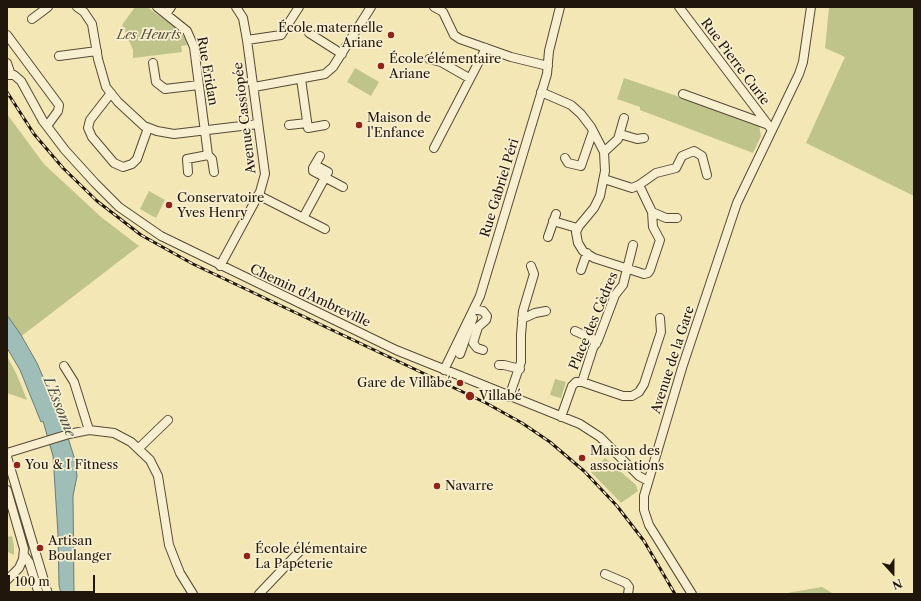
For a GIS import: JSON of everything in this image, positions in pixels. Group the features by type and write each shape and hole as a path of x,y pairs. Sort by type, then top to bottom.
{"street":[{"path":"32,19 48,7"},
{"path":"77,7 84,12 92,24 103,80 111,93 133,117 148,128 174,134 258,124"},
{"name":"Rue Eridan","path":"157,7 168,10 190,36 199,85 208,155 212,158 214,172"},
{"name":"Avenue Cassiopée","path":"220,266 258,195 265,174 247,40 243,18 236,7"},
{"path":"247,40 281,35 299,7"},
{"path":"254,87 325,74 333,67 342,54 371,7"},
{"path":"435,7 447,17 454,35 460,39 548,66"},
{"name":"Rue Gabriel Péri","path":"444,370 474,309 482,289 541,92 560,7"},
{"name":"Rue Pierre Curie","path":"679,7 770,127"},
{"name":"Avenue de la Gare","path":"692,594 646,519 643,501 682,368 737,203 770,127 803,62 811,7"},
{"path":"309,33 342,54"},
{"path":"7,35 59,105 58,111 47,126"},
{"path":"434,148 486,48"},
{"path":"59,56 97,51"},
{"path":"429,59 441,62 470,78"},
{"path":"7,63 9,75"},
{"path":"153,63 156,82 165,89 199,85"},
{"name":"Chemin d'Ambreville","path":"9,75 21,81 47,126 83,171 119,207 161,236 220,266 396,350 509,397 580,424 593,432 639,476 648,481"},
{"path":"301,79 308,128 325,125"},
{"path":"541,92 571,105 581,114 594,131 604,152 604,179 600,196 594,208 577,228 576,237 578,243 587,254 594,258 644,274 650,270 660,240 653,227 652,212 642,183"},
{"path":"111,93 90,120 88,128 92,137 114,163 123,167 132,164 137,159 148,128"},
{"path":"683,94 770,127"},
{"path":"604,152 618,139 624,118"},
{"path":"289,125 307,123"},
{"path":"565,158 568,163 581,166 594,131"},
{"path":"620,134 637,139 644,138"},
{"path":"604,179 632,188 659,172 676,168 682,156 694,151 702,156 707,170 706,175"},
{"path":"188,172 188,159 208,155"},
{"path":"303,218 328,172 315,165 320,156"},
{"path":"325,178 343,187"},
{"path":"258,195 325,229"},
{"path":"652,212 666,218 677,218"},
{"path":"548,237 554,217 577,228"},
{"name":"Place des Cèdres","path":"582,382 593,348 596,344 615,295 623,285 634,245"},
{"path":"581,270 587,254"},
{"path":"509,397 520,369 524,302 534,274 531,266"},
{"path":"460,354 473,320 474,309 483,311 487,316 486,320 478,328 473,344 477,348 483,350"},
{"path":"522,319 535,313 546,311"},
{"path":"561,417 572,386 576,382 582,382 623,396 632,396 637,394 644,384 661,332 660,318"},
{"path":"575,331 593,339 596,344"},
{"path":"499,365 504,364 520,369"},
{"path":"64,366 74,382 89,430"},
{"path":"139,448 168,420"},
{"path":"7,454 47,440 89,430 114,433 139,448 152,464 158,476 169,545 180,573 193,594"},
{"path":"7,457 48,594"},
{"path":"7,490 23,541 24,555 16,573 7,580"},
{"path":"24,555 29,562 39,594"},
{"path":"259,594 296,555"},
{"path":"605,574 628,584 628,594"}],"green space":[{"name":"Les Heurts","path":"135,7 147,7 177,29 186,39 187,45 181,46 182,52 133,58 133,50 122,25"},
{"path":"829,7 914,7 914,196 806,143 845,57 825,48"},
{"path":"355,68 379,82 371,96 347,82"},
{"path":"624,78 759,124 761,136 753,153 640,110 640,107 617,99"},
{"path":"7,114 44,164 101,217 139,246 19,338 7,323"},
{"path":"149,191 165,200 156,218 140,209"},
{"path":"7,356 17,375 27,400 7,393"},
{"path":"555,379 566,382 561,398 550,395"},
{"path":"605,458 636,485 638,491 621,503 591,472"},
{"path":"12,536 14,555 8,552 7,554 7,537"},
{"path":"822,587 834,594 787,593"}],"water":[{"path":"7,315 21,335 37,363 65,428 75,460 77,476 73,496 74,594 61,594 59,585 58,534 53,456 43,421 41,422 20,370 7,348"}],"railway":[{"path":"7,92 34,134 63,168 97,201 141,235 193,264 486,403 522,423 550,442 584,471 617,506 644,541 675,594"}],"place":[{"name":"École maternelle Ariane","path":"391,35"},
{"name":"École élémentaire Ariane","path":"381,66"},
{"name":"Maison de l'Enfance","path":"359,125"},
{"name":"Conservatoire Yves Henry","path":"169,205"},
{"name":"Gare de Villabé","path":"460,383"},
{"name":"Villabé","path":"470,396"},
{"name":"Maison des associations","path":"582,458"},
{"name":"You & I Fitness","path":"17,465"},
{"name":"Navarre","path":"437,486"},
{"name":"Artisan Boulanger","path":"40,548"},
{"name":"École élémentaire La Papeterie","path":"247,556"}],"water label":[{"name":"L'Essonne","path":"59,407"}]}
